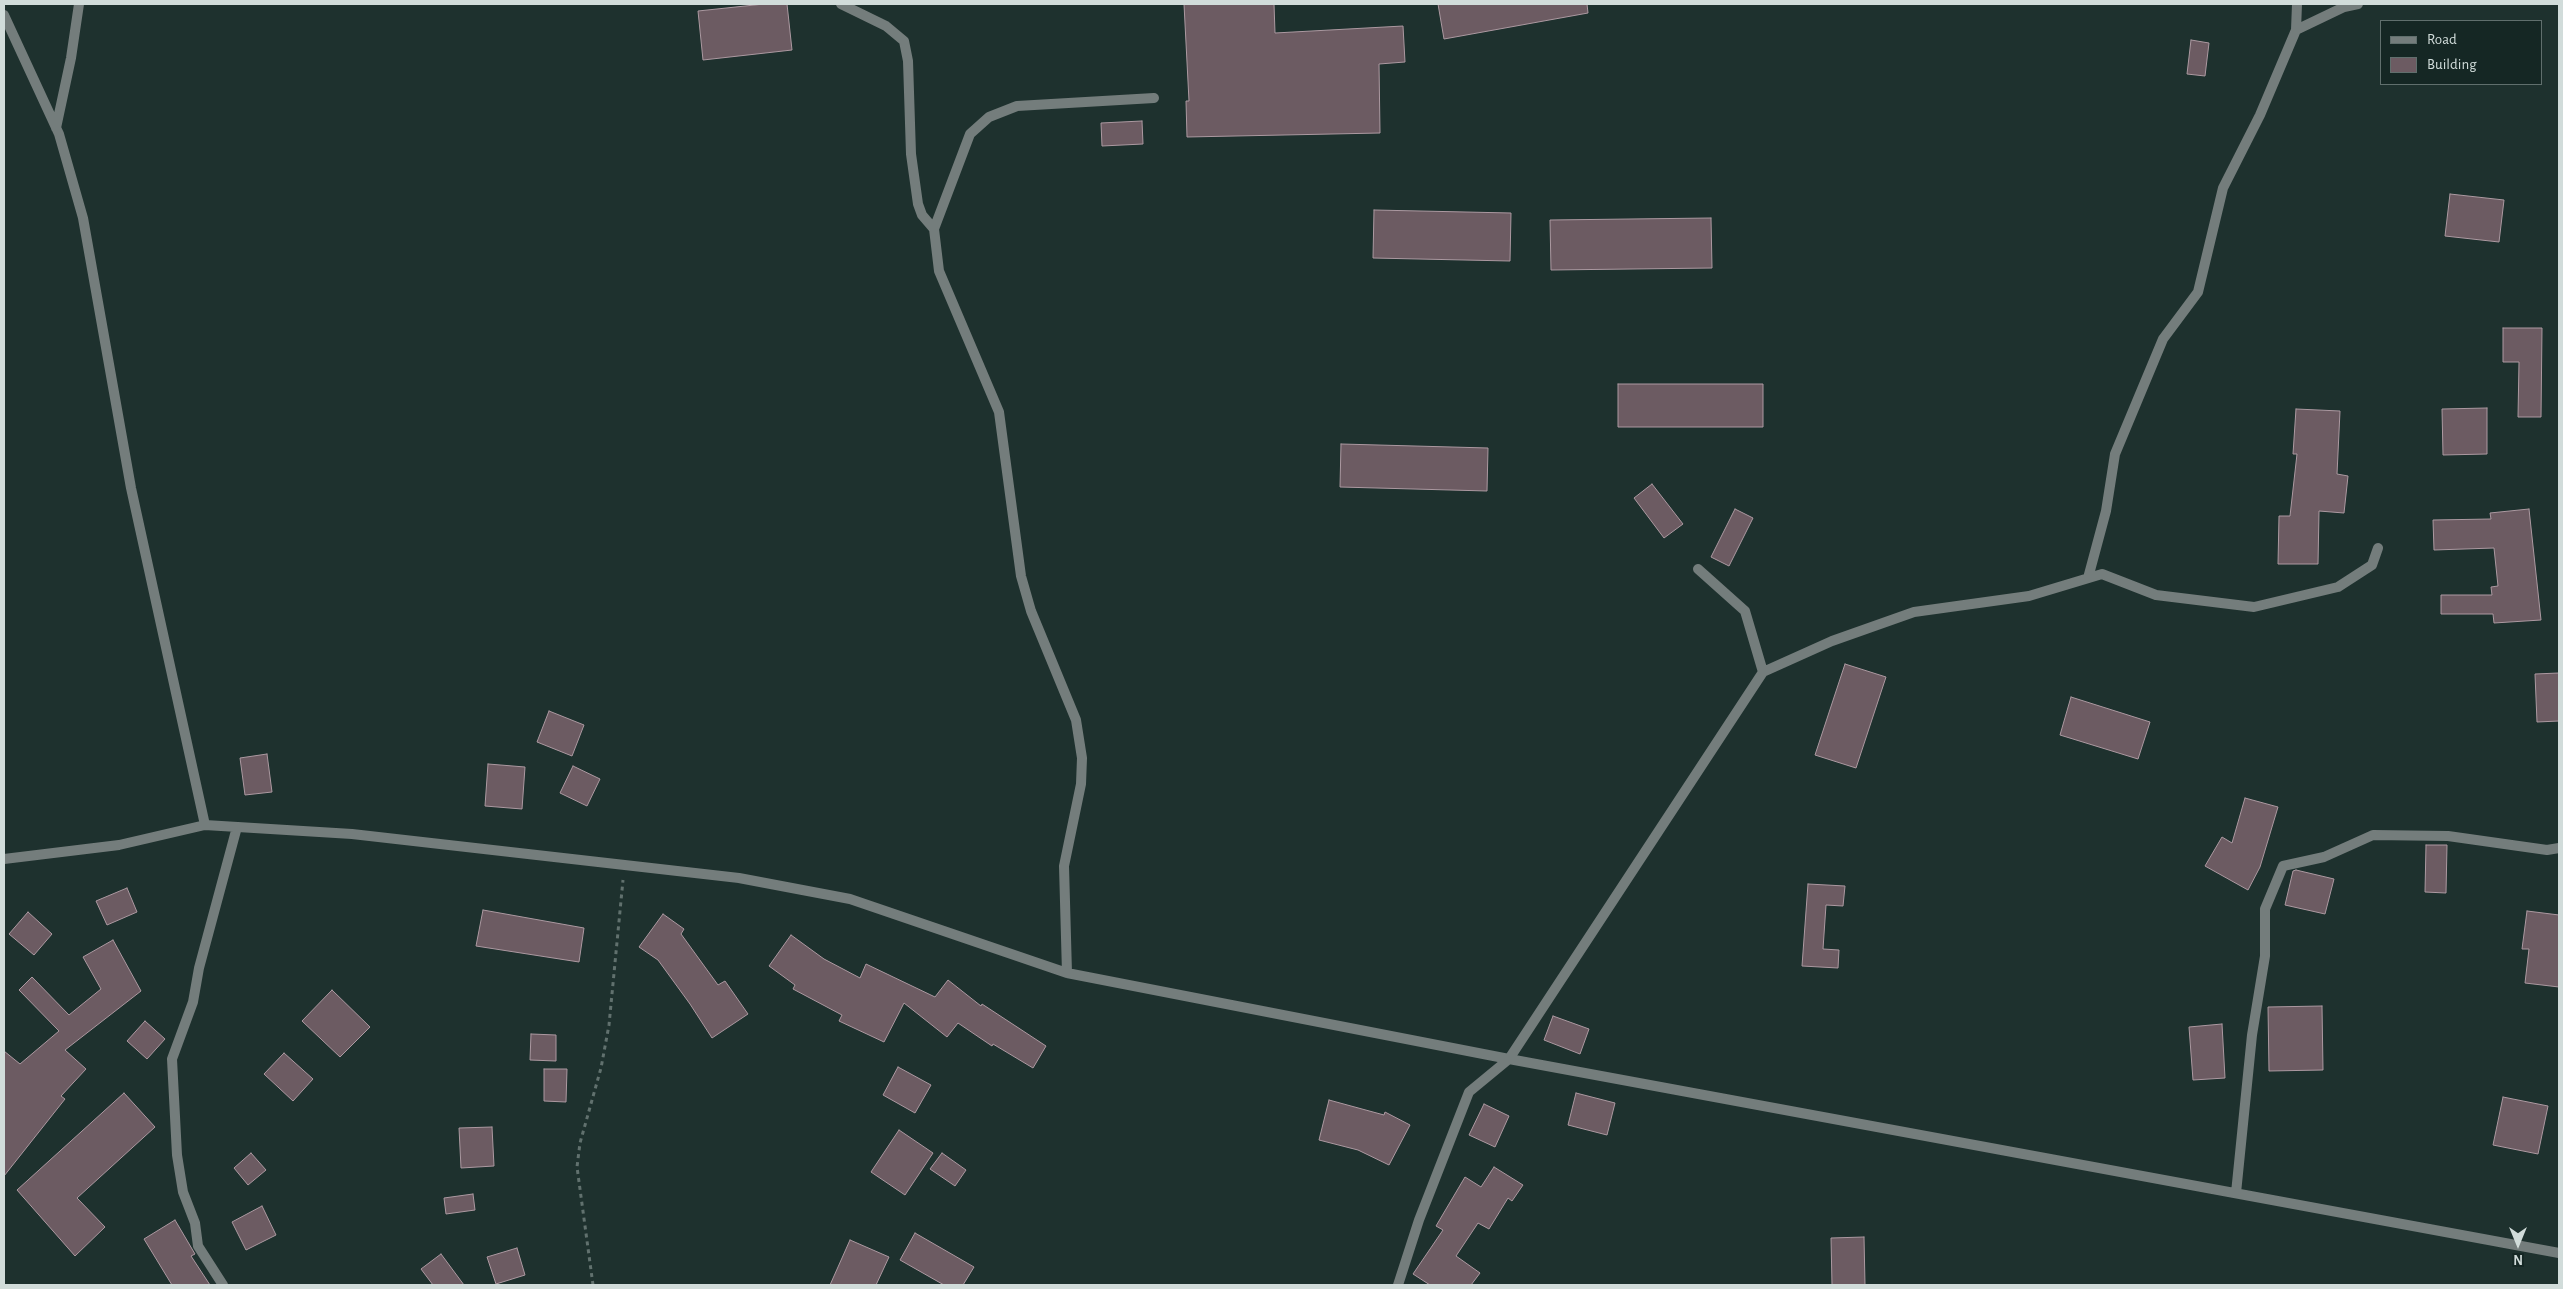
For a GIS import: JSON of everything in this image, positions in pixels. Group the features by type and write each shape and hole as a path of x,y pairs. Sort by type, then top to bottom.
{"street":[{"path":"56,128 71,58 79,4"},
{"path":"841,4 886,26 904,41 908,61 911,154 918,204 922,215 934,229"},
{"path":"2088,578 2106,511 2115,454 2162,339 2198,292 2223,188 2260,115 2296,30 2297,4"},
{"path":"2296,30 2344,7 2358,4"},
{"path":"4,15 56,128 83,218 131,488 205,825"},
{"path":"1067,973 1064,866 1081,784 1082,758 1076,720 1031,611 1021,576 999,412 939,271 934,229 970,134 989,117 1017,106 1154,98"},
{"path":"1398,1285 1419,1220 1470,1092 1509,1059 1763,672 1832,640 1914,612 2029,596 2102,574 2156,595 2254,607 2338,587 2372,565 2378,548"},
{"path":"1698,569 1745,611 1763,672"},
{"path":"4,859 119,845 205,825 352,834 739,878 850,899 1067,973 1509,1059 2559,1253"},
{"path":"223,1285 198,1246 196,1223 182,1192 177,1155 172,1059 193,1002 199,968 238,828"},
{"path":"2236,1193 2252,1035 2265,956 2265,909 2283,866 2324,857 2373,835 2448,836 2547,850 2559,848"}],"path":[{"path":"593,1285 577,1166 580,1142 601,1068 609,1025 611,983 624,864"}],"building":[{"path":"764,4 787,4 792,50 703,60 698,11"},
{"path":"1184,4 1274,4 1275,33 1403,26 1405,62 1379,64 1380,133 1187,137 1186,101 1189,101"},
{"path":"1438,4 1587,4 1588,13 1444,39"},
{"path":"2191,40 2209,43 2205,76 2187,74"},
{"path":"1142,121 1143,144 1102,146 1101,123"},
{"path":"2450,194 2504,200 2499,242 2445,236"},
{"path":"1374,210 1511,213 1510,261 1373,258"},
{"path":"1711,218 1712,268 1551,270 1550,220"},
{"path":"2503,328 2542,328 2541,417 2518,417 2519,362 2503,362"},
{"path":"1618,384 1763,384 1763,427 1618,427"},
{"path":"2487,408 2487,454 2443,455 2442,409"},
{"path":"2296,409 2340,411 2337,474 2348,476 2344,513 2319,511 2318,564 2278,564 2279,516 2290,516 2297,454 2293,454"},
{"path":"1341,444 1488,448 1487,491 1340,487"},
{"path":"1652,484 1683,524 1664,538 1634,498"},
{"path":"1735,509 1753,518 1729,566 1711,557"},
{"path":"2529,509 2541,620 2494,623 2493,614 2441,614 2441,595 2492,595 2491,587 2498,586 2494,548 2434,550 2433,520 2491,519 2490,513"},
{"path":"1845,664 1886,677 1856,768 1815,755"},
{"path":"2559,673 2559,721 2537,722 2535,674"},
{"path":"2071,697 2150,722 2138,759 2060,735"},
{"path":"549,711 584,725 572,756 537,742"},
{"path":"267,754 272,792 245,795 240,758"},
{"path":"488,764 525,767 522,809 485,806"},
{"path":"573,766 600,779 587,806 560,793"},
{"path":"2245,798 2278,807 2260,867 2248,890 2205,866 2222,837 2232,843"},
{"path":"2426,845 2447,845 2446,893 2425,892"},
{"path":"2296,870 2334,879 2325,914 2285,905 2293,871"},
{"path":"1808,884 1845,886 1843,906 1826,905 1823,949 1839,950 1838,968 1802,966"},
{"path":"127,888 137,912 107,925 96,901"},
{"path":"483,910 584,928 579,962 476,946"},
{"path":"2527,911 2559,915 2559,987 2525,983 2529,949 2522,949"},
{"path":"28,912 52,934 34,955 9,934"},
{"path":"663,914 684,929 681,934 718,985 725,981 748,1014 712,1038 658,960 639,947"},
{"path":"791,935 824,959 860,978 866,964 935,997 948,980 981,1006 982,1004 1046,1046 1033,1068 993,1044 992,1046 958,1023 947,1037 904,1003 884,1042 839,1021 842,1015 793,989 795,985 769,966"},
{"path":"113,940 141,991 65,1050 86,1069 61,1096 65,1099 4,1176 4,1051 20,1064 59,1031 19,990 32,977 69,1015 101,989 83,957"},
{"path":"332,990 370,1027 340,1057 302,1021"},
{"path":"2322,1006 2323,1070 2269,1071 2268,1007"},
{"path":"1553,1016 1589,1029 1580,1054 1544,1040"},
{"path":"145,1021 165,1039 147,1059 127,1041"},
{"path":"2222,1024 2225,1078 2193,1080 2189,1027"},
{"path":"531,1034 556,1035 556,1061 530,1060"},
{"path":"284,1053 313,1079 293,1101 264,1074"},
{"path":"898,1067 931,1085 915,1113 883,1095"},
{"path":"544,1069 567,1069 566,1102 544,1101"},
{"path":"124,1093 155,1127 77,1198 105,1227 75,1256 17,1190"},
{"path":"1576,1093 1615,1103 1607,1135 1568,1125"},
{"path":"2503,1097 2548,1106 2538,1154 2493,1145"},
{"path":"1329,1100 1384,1115 1385,1112 1410,1125 1389,1165 1358,1150 1319,1140"},
{"path":"1484,1104 1509,1116 1495,1147 1469,1135"},
{"path":"492,1127 494,1166 461,1168 459,1128"},
{"path":"899,1130 933,1153 905,1195 871,1172"},
{"path":"251,1153 266,1170 248,1185 234,1168"},
{"path":"942,1153 966,1170 955,1186 930,1169"},
{"path":"1494,1167 1523,1185 1512,1201 1508,1198 1489,1229 1478,1223 1456,1256 1480,1273 1471,1285 1430,1285 1413,1274 1443,1230 1436,1226 1465,1177 1481,1187"},
{"path":"473,1194 475,1210 446,1214 444,1198"},
{"path":"262,1206 276,1235 246,1250 232,1222"},
{"path":"175,1220 195,1254 191,1256 210,1285 172,1285 144,1239"},
{"path":"915,1233 974,1267 963,1285 944,1285 900,1260"},
{"path":"1864,1237 1865,1285 1832,1285 1831,1238"},
{"path":"850,1240 889,1257 876,1285 830,1285"},
{"path":"517,1248 525,1275 496,1284 487,1257"},
{"path":"441,1254 464,1285 433,1285 421,1269"}]}
